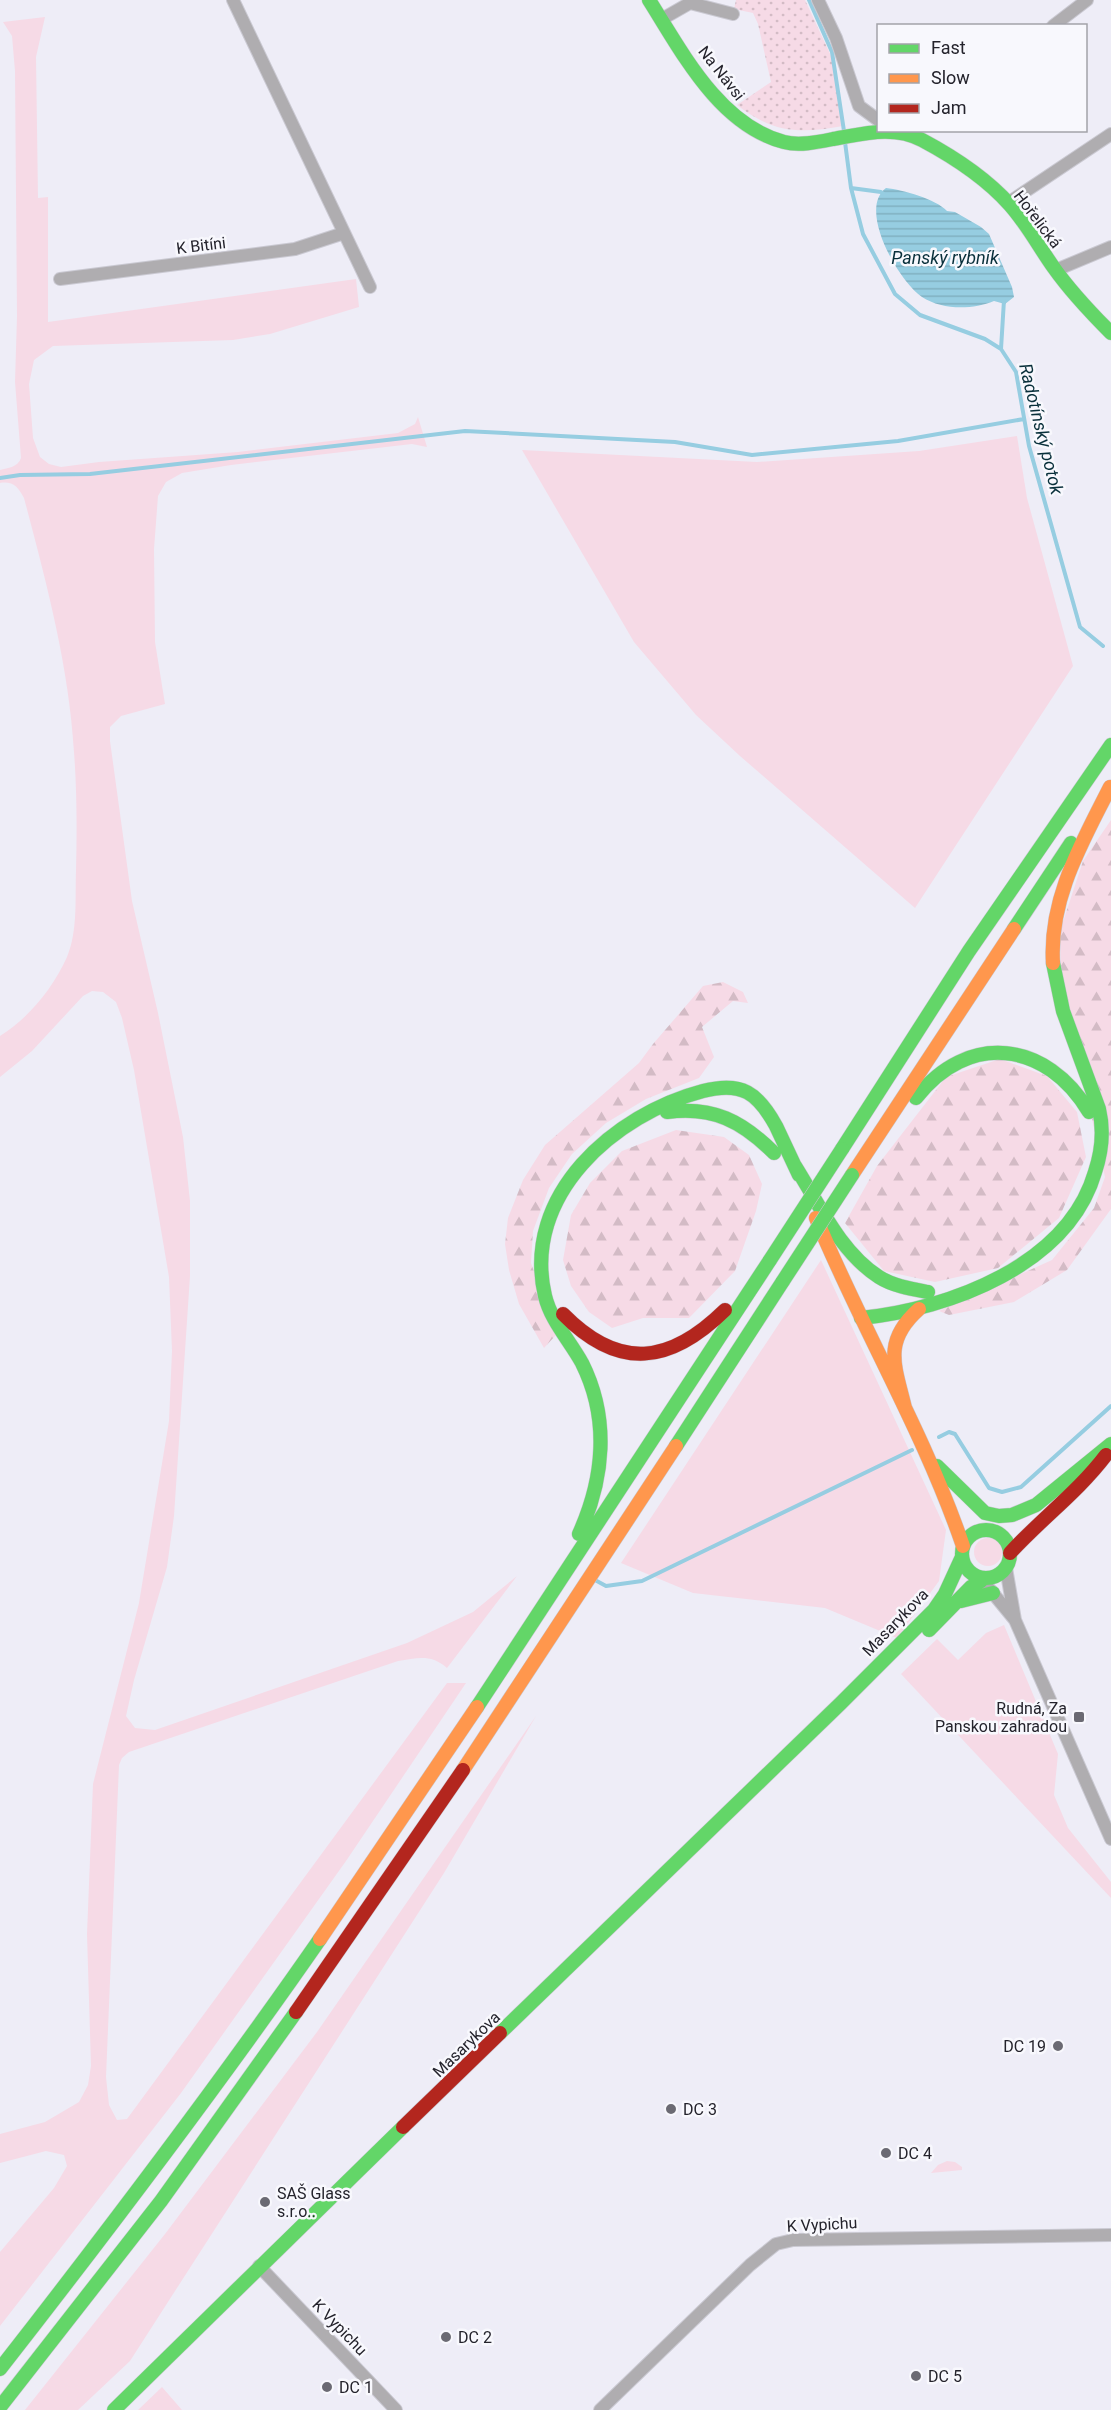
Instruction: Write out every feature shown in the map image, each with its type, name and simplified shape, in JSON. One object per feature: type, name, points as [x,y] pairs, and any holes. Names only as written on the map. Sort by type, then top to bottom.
[{"type":"main road","name":"Na Návsi","points":[[649,0],[723,104],[751,128],[785,143],[823,141],[879,132]]},
{"type":"main road","name":"Hořelická","points":[[900,132],[914,136],[962,166],[1008,203],[1081,303],[1111,333]]},
{"type":"main road","points":[[0,2369],[135,2195],[312,1951],[538,1616],[969,951],[1111,745]]},
{"type":"main road","points":[[861,1318],[894,1315],[920,1308],[982,1285],[1024,1265],[1062,1233],[1091,1189],[1103,1136],[1101,1119],[1058,998],[1053,970],[1052,944],[1055,918],[1062,892],[1111,786]]},
{"type":"main road","points":[[0,2407],[160,2200],[338,1954],[481,1744],[852,1175],[1111,786]]},
{"type":"main road","points":[[852,1175],[932,1079],[957,1062],[990,1053],[1028,1057],[1040,1061],[1061,1074],[1077,1092],[1088,1111],[1099,1157]]},
{"type":"main road","points":[[538,1616],[585,1522],[597,1484],[601,1455],[600,1426],[594,1392],[547,1301],[542,1264],[545,1230],[560,1194],[585,1160],[618,1131],[663,1105],[693,1094],[727,1087],[747,1090],[758,1096],[768,1108],[861,1318],[926,1451],[956,1523],[969,1571],[981,1579],[996,1576],[1006,1568],[1011,1552],[1033,1528],[1087,1480],[1111,1446]]},
{"type":"main road","points":[[618,1131],[666,1112],[682,1109],[702,1110],[721,1115],[740,1124],[774,1153],[796,1186],[822,1233]]},
{"type":"main road","points":[[795,1166],[840,1236],[864,1265],[881,1278],[928,1292]]},
{"type":"main road","points":[[542,1264],[557,1305],[581,1333],[611,1350],[640,1354],[662,1352],[682,1345],[705,1331],[770,1260]]},
{"type":"main road","points":[[861,1318],[884,1300],[982,1285]]},
{"type":"main road","points":[[905,1408],[894,1345],[902,1324],[920,1308]]},
{"type":"main road","points":[[926,1451],[948,1479],[985,1513],[1001,1517],[1029,1510],[1047,1498],[1078,1469],[1111,1446]]},
{"type":"main road","points":[[962,1551],[969,1536],[981,1530],[998,1532],[1038,1514],[1111,1446]]},
{"type":"main road","points":[[948,1479],[962,1505],[981,1530]]},
{"type":"main road","points":[[998,1532],[1007,1541],[1011,1552]]},
{"type":"main road","name":"Masarykova","points":[[114,2410],[934,1610],[945,1594],[962,1551]]},
{"type":"main road","name":"Masarykova","points":[[841,1703],[873,1680],[981,1579]]},
{"type":"main road","points":[[955,1604],[975,1596],[993,1593]]},
{"type":"street","points":[[233,0],[370,287]]},
{"type":"street","points":[[818,0],[836,38],[859,106],[877,119]]},
{"type":"street","points":[[1056,24],[1087,0]]},
{"type":"street","points":[[662,19],[690,3],[733,14]]},
{"type":"street","points":[[1008,203],[1111,134]]},
{"type":"street","name":"K Bitíni","points":[[60,279],[295,249],[344,233]]},
{"type":"street","points":[[1056,270],[1111,247]]},
{"type":"street","points":[[1006,1568],[1015,1620],[1111,1839]]},
{"type":"street","points":[[981,1579],[1015,1620]]},
{"type":"street","name":"K Vypichu","points":[[600,2410],[750,2265],[776,2244],[793,2240],[1111,2235]]},
{"type":"street","name":"K Vypichu","points":[[260,2266],[396,2410]]},
{"type":"green space","points":[[736,0],[805,0],[832,58],[843,126],[813,130],[787,129],[763,121],[737,105],[771,82],[758,24],[753,13],[734,9]]},
{"type":"green space","points":[[45,17],[36,57],[38,198],[48,197],[48,322],[356,279],[359,307],[270,334],[233,340],[53,346],[34,360],[29,384],[33,438],[40,457],[49,464],[61,467],[238,452],[398,433],[415,424],[418,417],[427,447],[412,444],[231,465],[182,473],[166,482],[158,496],[154,549],[155,642],[165,704],[121,716],[110,727],[110,741],[132,901],[183,1137],[190,1201],[190,1276],[174,1516],[167,1567],[134,1680],[126,1716],[135,1728],[155,1730],[407,1643],[473,1612],[517,1576],[447,1668],[430,1659],[398,1661],[129,1752],[122,1758],[119,1765],[106,2077],[109,2105],[117,2120],[127,2119],[447,1683],[466,1683],[346,1861],[181,2093],[0,2326],[0,2252],[54,2188],[67,2166],[64,2155],[46,2151],[0,2163],[0,2134],[45,2122],[79,2102],[88,2085],[91,2066],[87,1934],[93,1784],[139,1603],[169,1421],[172,1351],[169,1277],[134,1070],[116,1002],[103,992],[92,991],[83,996],[32,1051],[0,1077],[0,1036],[30,1011],[55,980],[71,947],[75,914],[77,827],[75,767],[62,656],[24,498],[15,486],[0,483],[0,470],[15,465],[21,458],[15,382],[17,316],[15,71],[12,36],[3,22]]},
{"type":"green space","points":[[1017,436],[1027,498],[1073,666],[915,908],[696,715],[634,642],[522,450],[757,462],[919,451]]},
{"type":"green space","points":[[1111,820],[1111,1209],[1067,1270],[1014,1302],[949,1315],[939,1311],[1052,1260],[1094,1208],[1105,1177],[1061,980],[1060,931],[1083,861]]},
{"type":"green space","points":[[723,982],[743,992],[748,1003],[733,1001],[702,1027],[714,1057],[699,1078],[646,1099],[606,1123],[572,1154],[549,1188],[533,1231],[531,1263],[556,1335],[544,1348],[519,1304],[509,1270],[505,1244],[508,1218],[523,1180],[545,1145],[639,1063],[703,986]]},
{"type":"green space","points":[[1000,1059],[1047,1076],[1077,1112],[1086,1157],[1059,1218],[998,1268],[935,1282],[884,1271],[845,1223],[877,1166],[946,1077]]},
{"type":"green space","points":[[676,1130],[724,1137],[749,1155],[762,1184],[756,1211],[735,1271],[689,1318],[643,1318],[612,1328],[589,1312],[571,1286],[563,1260],[571,1215],[590,1183],[622,1151]]},
{"type":"green space","points":[[821,1260],[946,1530],[939,1581],[897,1638],[825,1608],[693,1593],[621,1563]]},
{"type":"green space","points":[[988,1538],[998,1542],[1002,1552],[998,1562],[988,1566],[978,1562],[974,1552],[978,1542]]},
{"type":"green space","points":[[1004,1625],[1058,1754],[1054,1795],[1068,1828],[1111,1882],[1111,1898],[901,1674],[937,1639],[958,1660],[986,1633]]},
{"type":"green space","points":[[536,1716],[444,1873],[130,2361],[78,2410],[25,2410],[165,2234],[317,2032]]},
{"type":"green space","points":[[947,2161],[955,2162],[962,2167],[962,2170],[931,2173],[938,2165]]},
{"type":"green space","points":[[162,2387],[182,2410],[138,2410]]},
{"type":"water","name":"Panský rybník","points":[[886,188],[927,199],[981,227],[989,234],[1012,287],[1014,297],[1005,304],[994,301],[976,306],[957,307],[939,304],[922,297],[903,277],[884,245],[876,212],[878,198]]},
{"type":"waterway","name":"Radotínský potok","points":[[809,0],[832,52],[844,131]]},
{"type":"waterway","name":"Radotínský potok","points":[[845,142],[851,188],[863,234],[895,294],[920,315],[985,339],[1001,349],[1016,372],[1029,446],[1080,627],[1103,646]]},
{"type":"waterway","points":[[851,188],[881,192],[885,195]]},
{"type":"waterway","points":[[1001,349],[1004,300]]},
{"type":"waterway","points":[[0,478],[20,475],[90,474],[465,431],[675,442],[752,455],[898,441],[1024,419]]},
{"type":"waterway","points":[[939,1437],[949,1432],[955,1434],[989,1488],[1002,1492],[1021,1487],[1111,1406]]},
{"type":"waterway","points":[[595,1580],[606,1586],[642,1581],[912,1450]]},
{"type":"traffic: fast","points":[[649,0],[704,84],[740,120],[761,133],[796,144],[878,132],[900,133],[922,140],[969,169],[1010,205],[1067,285],[1111,333]]},
{"type":"traffic: fast","points":[[842,1149],[969,951],[1111,745]]},
{"type":"traffic: fast","points":[[1014,929],[1071,843]]},
{"type":"traffic: fast","points":[[861,1318],[896,1313],[931,1304],[967,1292],[1001,1276],[1033,1257],[1060,1233],[1081,1205],[1095,1172],[1101,1148],[1101,1125],[1099,1109],[1063,1011],[1053,963]]},
{"type":"traffic: fast","points":[[916,1098],[937,1076],[959,1062],[983,1054],[1006,1053],[1030,1059],[1052,1070],[1072,1088],[1089,1112]]},
{"type":"traffic: fast","points":[[579,1534],[594,1492],[600,1449],[600,1427],[591,1384],[582,1363],[552,1314],[545,1296],[541,1259],[547,1225],[561,1193],[582,1164],[608,1139],[638,1119],[670,1102],[703,1091],[728,1088],[747,1092],[762,1105],[776,1126]]},
{"type":"traffic: fast","points":[[667,1112],[699,1111],[726,1118],[750,1132],[774,1153]]},
{"type":"traffic: fast","points":[[776,1126],[799,1175]]},
{"type":"traffic: fast","points":[[770,1260],[842,1149]]},
{"type":"traffic: fast","points":[[795,1166],[831,1226],[865,1267],[890,1283],[928,1292]]},
{"type":"traffic: fast","points":[[783,1281],[852,1175]]},
{"type":"traffic: fast","points":[[477,1707],[770,1260]]},
{"type":"traffic: fast","points":[[676,1446],[783,1281]]},
{"type":"traffic: fast","points":[[937,1466],[985,1513],[999,1516],[1012,1515],[1036,1505],[1111,1444]]},
{"type":"traffic: fast","points":[[981,1530],[991,1530],[1006,1540],[1010,1554],[1009,1563],[1000,1574],[991,1578],[981,1578],[966,1568],[962,1559],[962,1549],[972,1534],[981,1530]]},
{"type":"traffic: fast","points":[[500,2033],[934,1610],[945,1594],[962,1557]]},
{"type":"traffic: fast","points":[[929,1630],[971,1587],[981,1581]]},
{"type":"traffic: fast","points":[[961,1601],[993,1593]]},
{"type":"traffic: fast","points":[[0,2369],[163,2156],[320,1939]]},
{"type":"traffic: fast","points":[[0,2407],[161,2201],[296,2012]]},
{"type":"traffic: fast","points":[[114,2410],[403,2127]]},
{"type":"traffic: slow","points":[[1053,963],[1053,939],[1062,894],[1079,850],[1110,787]]},
{"type":"traffic: slow","points":[[852,1175],[1014,929]]},
{"type":"traffic: slow","points":[[816,1218],[930,1462],[963,1546]]},
{"type":"traffic: slow","points":[[905,1408],[894,1355],[900,1332],[919,1309]]},
{"type":"traffic: slow","points":[[463,1770],[676,1446]]},
{"type":"traffic: slow","points":[[320,1939],[477,1707]]},
{"type":"traffic: jam","points":[[563,1314],[604,1345],[624,1352],[644,1354],[664,1350],[684,1341],[705,1328],[725,1310]]},
{"type":"traffic: jam","points":[[1010,1553],[1084,1481],[1106,1455]]},
{"type":"traffic: jam","points":[[296,2012],[463,1770]]},
{"type":"traffic: jam","points":[[403,2127],[500,2033]]},
{"type":"place","name":"Rudná, Za Panskou zahradou","points":[[1079,1717]]},
{"type":"place","name":"DC 19","points":[[1058,2046]]},
{"type":"place","name":"DC 3","points":[[671,2109]]},
{"type":"place","name":"DC 4","points":[[886,2153]]},
{"type":"place","name":"SAŠ Glass s.r.o..","points":[[265,2202]]},
{"type":"place","name":"DC 2","points":[[446,2337]]},
{"type":"place","name":"DC 5","points":[[916,2376]]},
{"type":"place","name":"DC 1","points":[[327,2387]]}]
